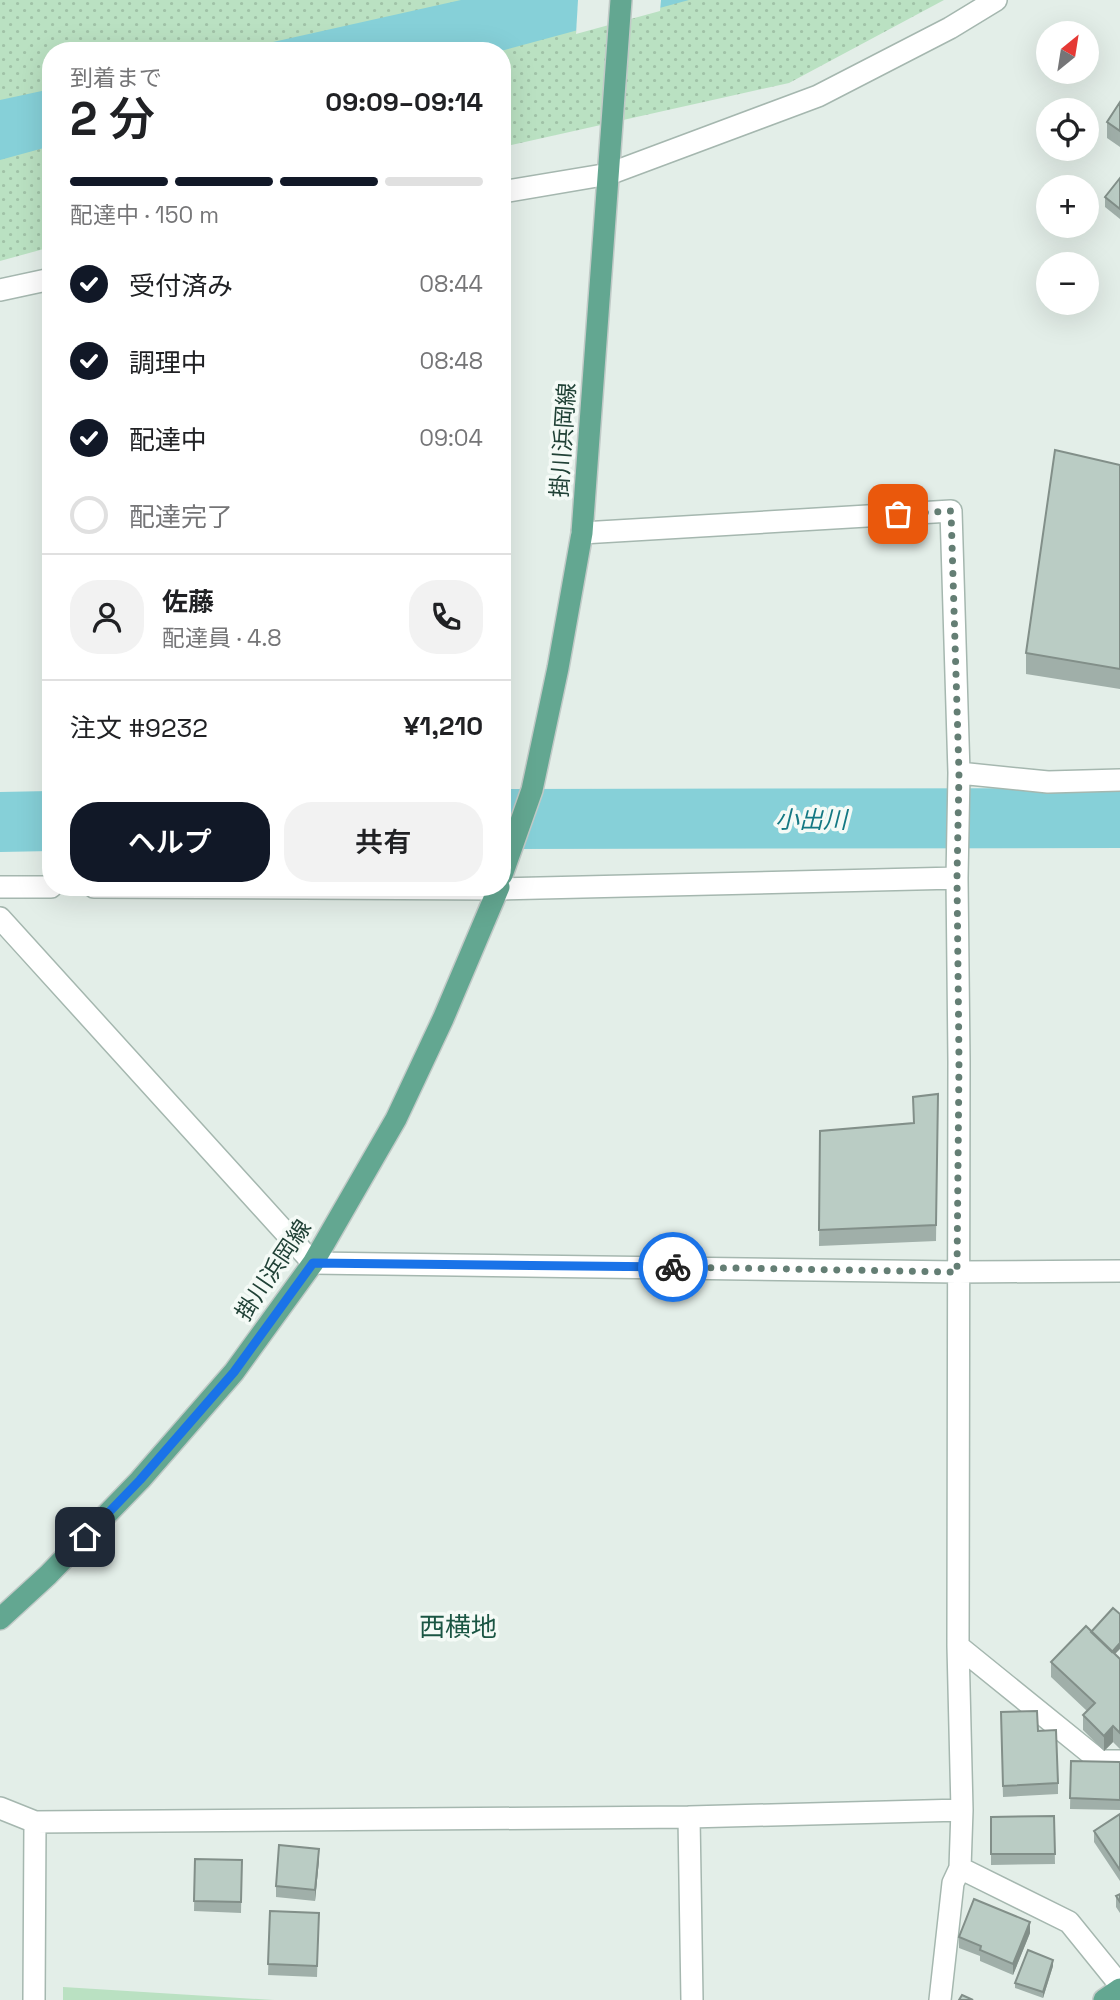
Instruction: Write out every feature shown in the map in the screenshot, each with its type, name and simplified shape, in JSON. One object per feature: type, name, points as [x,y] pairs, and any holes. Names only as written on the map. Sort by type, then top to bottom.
[{"type":"main road","name":"掛川浜岡線","points":[[511,851],[532,790],[558,668],[582,533],[621,0]]},
{"type":"main road","name":"掛川浜岡線","points":[[0,1619],[48,1575],[140,1480],[234,1372],[313,1263],[396,1119],[443,1019],[494,896]]},
{"type":"main road","points":[[1104,2000],[1120,1987]]},
{"type":"street","points":[[511,190],[609,174],[818,96],[950,29],[996,0]]},
{"type":"street","points":[[0,290],[42,281]]},
{"type":"street","points":[[582,533],[951,511],[959,773],[958,1646],[962,1810],[960,1868],[953,1883],[940,2000]]},
{"type":"street","points":[[959,773],[1048,782],[1120,780]]},
{"type":"street","points":[[511,880],[957,878]]},
{"type":"street","points":[[0,887],[42,887]]},
{"type":"street","points":[[0,918],[313,1263],[957,1272],[1120,1271]]},
{"type":"street","points":[[958,1646],[1100,1761],[1120,1761]]},
{"type":"street","points":[[0,1808],[35,1822],[689,1817],[962,1810]]},
{"type":"street","points":[[689,1817],[692,2000]]},
{"type":"street","points":[[34,2000],[35,1822]]},
{"type":"street","points":[[960,1868],[1069,1923],[1120,1987]]},
{"type":"green space","points":[[0,0],[944,0],[789,83],[511,145],[511,42],[42,42],[42,249],[0,261]]},
{"type":"green space","points":[[63,1987],[274,2000],[63,2000]]},
{"type":"water","points":[[461,0],[689,0],[511,48],[511,42],[273,42]]},
{"type":"water","points":[[42,91],[42,148],[0,160],[0,100]]},
{"type":"pier","points":[[578,0],[661,0],[660,11],[576,34]]},
{"type":"building","points":[[1120,102],[1120,131],[1107,122]]},
{"type":"building","points":[[1120,178],[1120,209],[1105,197]]},
{"type":"building","points":[[1055,450],[1120,465],[1120,669],[1026,653]]},
{"type":"building","points":[[938,1094],[936,1225],[819,1230],[820,1131],[914,1123],[913,1097]]},
{"type":"building","points":[[1113,1608],[1120,1614],[1120,1643],[1112,1652],[1091,1632]]},
{"type":"building","points":[[1086,1626],[1120,1659],[1120,1733],[1113,1726],[1104,1736],[1083,1715],[1095,1703],[1051,1662]]},
{"type":"building","points":[[1037,1711],[1038,1731],[1056,1730],[1058,1783],[1003,1786],[1001,1712]]},
{"type":"building","points":[[1071,1761],[1120,1762],[1120,1800],[1070,1798]]},
{"type":"building","points":[[1120,1814],[1120,1870],[1094,1831]]},
{"type":"building","points":[[1054,1816],[1055,1854],[991,1854],[991,1817]]},
{"type":"building","points":[[279,1845],[319,1849],[315,1890],[276,1886]]},
{"type":"building","points":[[195,1859],[242,1860],[241,1902],[194,1901]]},
{"type":"building","points":[[974,1899],[1030,1922],[1013,1964],[980,1950],[981,1946],[959,1937]]},
{"type":"building","points":[[270,1911],[319,1913],[317,1966],[268,1964]]},
{"type":"building","points":[[1028,1950],[1053,1960],[1043,1992],[1015,1983]]},
{"type":"building","points":[[962,1995],[973,2000],[959,2000]]},
{"type":"waterway","name":"小出川","points":[[511,819],[1120,818]]},
{"type":"waterway","name":"小出川","points":[[0,822],[42,821]]},
{"type":"way so far","points":[[673,1267],[957,1272],[959,773],[951,511],[898,514]]},
{"type":"district","name":"西横地","points":[[458,1627]]},
{"type":"route","points":[[85,1537],[140,1480],[234,1372],[313,1263],[673,1267]]}]
